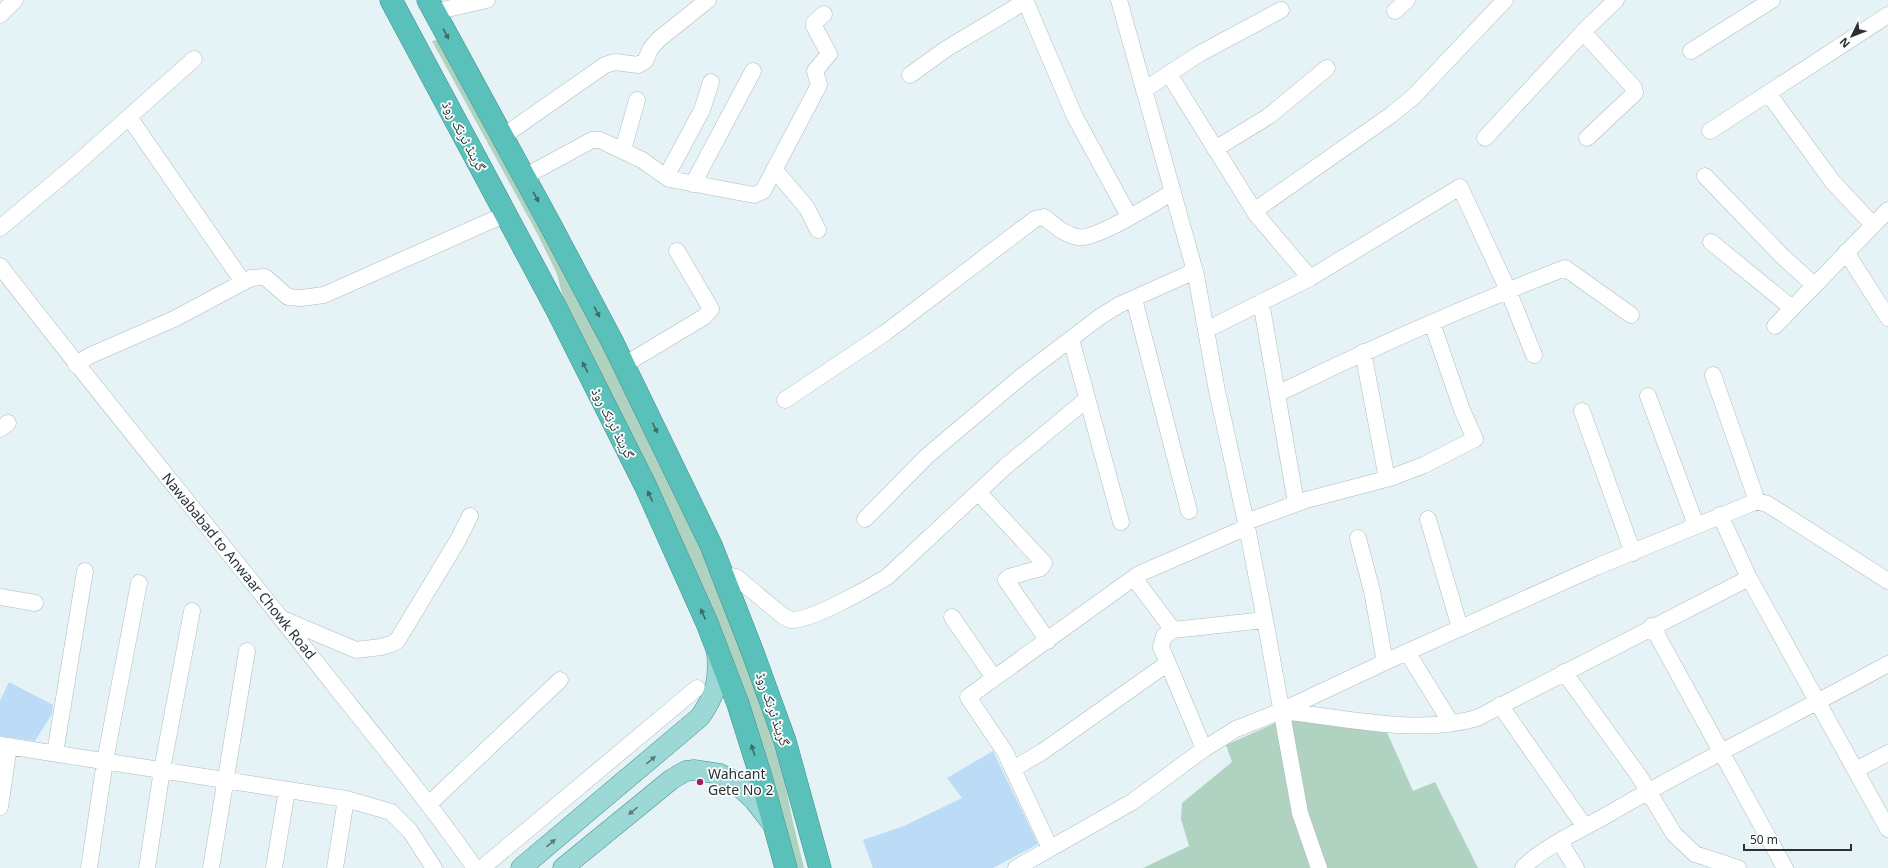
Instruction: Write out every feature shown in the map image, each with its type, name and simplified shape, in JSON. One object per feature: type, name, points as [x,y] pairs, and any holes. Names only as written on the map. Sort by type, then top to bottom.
[{"type":"highway","name":"گرینڈ ٹرنک روڈ","points":[[391,0],[557,310],[646,487],[716,646],[738,704],[776,827],[786,868]]},
{"type":"highway","name":"گرینڈ ٹرنک روڈ","points":[[431,6],[624,365],[675,469],[722,574],[785,741],[820,868]]},
{"type":"highway","points":[[406,28],[431,6]]},
{"type":"main road","points":[[521,868],[700,717],[710,703],[718,681],[716,646]]},
{"type":"main road","points":[[563,868],[672,779],[686,771],[704,771],[731,779],[754,800],[776,827]]},
{"type":"street","points":[[0,15],[15,0]]},
{"type":"street","points":[[431,6],[487,0]]},
{"type":"street","points":[[502,137],[605,65],[615,62],[638,65],[644,61],[651,48],[659,39],[708,0]]},
{"type":"street","points":[[1119,0],[1195,271],[1217,391],[1265,620],[1300,813],[1319,868]]},
{"type":"street","points":[[1395,11],[1407,0]]},
{"type":"street","points":[[1254,211],[1391,115],[1413,97],[1504,0]]},
{"type":"street","points":[[1485,138],[1583,32],[1616,0]]},
{"type":"street","points":[[1692,51],[1772,0]]},
{"type":"street","points":[[910,75],[946,48],[1026,1],[1075,117],[1129,216]]},
{"type":"street","points":[[1144,90],[1199,54],[1281,10]]},
{"type":"street","points":[[524,177],[592,140],[600,140],[642,160],[666,177],[693,184],[754,195],[763,191],[819,85],[815,71],[829,54],[814,26],[814,23],[824,14]]},
{"type":"street","points":[[1710,131],[1888,15]]},
{"type":"street","points":[[1583,32],[1634,88],[1635,93],[1587,138]]},
{"type":"street","points":[[0,228],[74,166],[194,58]]},
{"type":"street","points":[[1215,149],[1269,116],[1327,68]]},
{"type":"street","points":[[693,184],[753,71]]},
{"type":"street","points":[[1169,74],[1254,211],[1310,278]]},
{"type":"street","points":[[666,177],[702,110],[710,82]]},
{"type":"street","points":[[1768,93],[1832,181],[1873,225]]},
{"type":"street","points":[[623,150],[638,100]]},
{"type":"street","points":[[129,117],[243,282]]},
{"type":"street","points":[[774,169],[807,208],[818,230]]},
{"type":"street","points":[[1705,176],[1783,257],[1814,285]]},
{"type":"street","points":[[1206,330],[1310,278],[1460,187],[1508,290],[1534,355]]},
{"type":"street","points":[[785,400],[885,333],[1035,219],[1044,217],[1065,234],[1080,238],[1096,234],[1173,192]]},
{"type":"street","points":[[1775,326],[1888,210]]},
{"type":"street","points":[[76,365],[89,356],[174,319],[251,278],[265,277],[288,297],[301,298],[324,295],[506,214]]},
{"type":"street","points":[[1711,242],[1792,308]]},
{"type":"street","points":[[624,365],[704,317],[711,309],[677,251]]},
{"type":"street","points":[[1846,252],[1888,317]]},
{"type":"street","name":"Nawababad to Anwaar Chowk Road","points":[[0,266],[76,365],[282,618],[429,804],[475,868]]},
{"type":"street","points":[[1277,394],[1363,352],[1508,290],[1565,268],[1631,315]]},
{"type":"street","points":[[865,519],[927,456],[1022,376],[1101,316],[1195,271]]},
{"type":"street","points":[[1134,299],[1190,511]]},
{"type":"street","points":[[1261,302],[1296,503]]},
{"type":"street","points":[[1050,848],[1005,752],[968,697],[1134,578],[1246,524],[1296,503],[1387,479],[1424,465],[1475,439],[1462,410],[1432,323]]},
{"type":"street","points":[[1071,339],[1120,522]]},
{"type":"street","points":[[1363,352],[1387,479]]},
{"type":"street","points":[[1713,375],[1757,501]]},
{"type":"street","points":[[1648,396],[1696,525]]},
{"type":"street","points":[[722,574],[736,577],[783,616],[791,620],[811,616],[865,591],[887,577],[1004,467],[1087,399]]},
{"type":"street","points":[[1582,411],[1633,553]]},
{"type":"street","points":[[978,492],[1044,563],[1041,568],[1009,576],[1006,580],[1048,641]]},
{"type":"street","points":[[1016,868],[1132,802],[1204,748],[1236,729],[1281,711],[1385,662],[1596,567],[1757,501],[1767,504],[1888,581]]},
{"type":"street","points":[[1720,515],[1749,578],[1888,827]]},
{"type":"street","points":[[282,618],[356,650],[391,644],[397,640],[458,540],[470,516]]},
{"type":"street","points":[[1428,519],[1460,628]]},
{"type":"street","points":[[1358,538],[1372,591],[1385,662]]},
{"type":"street","points":[[55,754],[85,571]]},
{"type":"street","points":[[1134,578],[1173,630]]},
{"type":"street","points":[[1281,711],[1335,718],[1412,725],[1459,723],[1477,718],[1652,626],[1749,578]]},
{"type":"street","points":[[89,868],[105,761],[139,583]]},
{"type":"street","points":[[0,597],[35,602]]},
{"type":"street","points":[[147,868],[162,770],[192,611]]},
{"type":"street","points":[[952,616],[994,678]]},
{"type":"street","points":[[1204,748],[1161,647],[1164,636],[1173,630],[1265,620]]},
{"type":"street","points":[[1652,626],[1785,868]]},
{"type":"street","points":[[211,868],[247,651]]},
{"type":"street","points":[[1407,652],[1451,723]]},
{"type":"street","points":[[1013,769],[1042,752],[1168,663]]},
{"type":"street","points":[[1523,868],[1529,862],[1560,842],[1648,791],[1888,664]]},
{"type":"street","points":[[1564,672],[1648,791],[1674,834],[1695,854],[1738,868]]},
{"type":"street","points":[[429,804],[560,680]]},
{"type":"street","points":[[482,868],[697,688]]},
{"type":"street","points":[[1500,705],[1585,827]]},
{"type":"street","points":[[0,807],[5,745],[346,799],[391,812],[410,831],[434,868]]},
{"type":"street","points":[[1856,770],[1888,753]]},
{"type":"street","points":[[274,868],[288,790]]},
{"type":"street","points":[[336,868],[346,799]]},
{"type":"street","points":[[1560,842],[1576,868]]},
{"type":"green space","points":[[442,39],[571,277],[708,555],[779,752],[804,868],[793,868],[758,744],[563,298],[557,274],[538,235],[432,41]]},
{"type":"green space","points":[[1315,719],[1386,730],[1413,791],[1435,782],[1478,868],[1143,868],[1189,846],[1181,819],[1182,803],[1232,762],[1226,745],[1282,720]]},
{"type":"building","points":[[9,682],[53,705],[52,714],[35,741],[0,736],[0,701]]},
{"type":"building","points":[[993,751],[1038,844],[993,868],[873,868],[863,840],[904,826],[962,798],[947,778]]},
{"type":"place","name":"Wahcant Gete No 2","points":[[700,782]]}]
